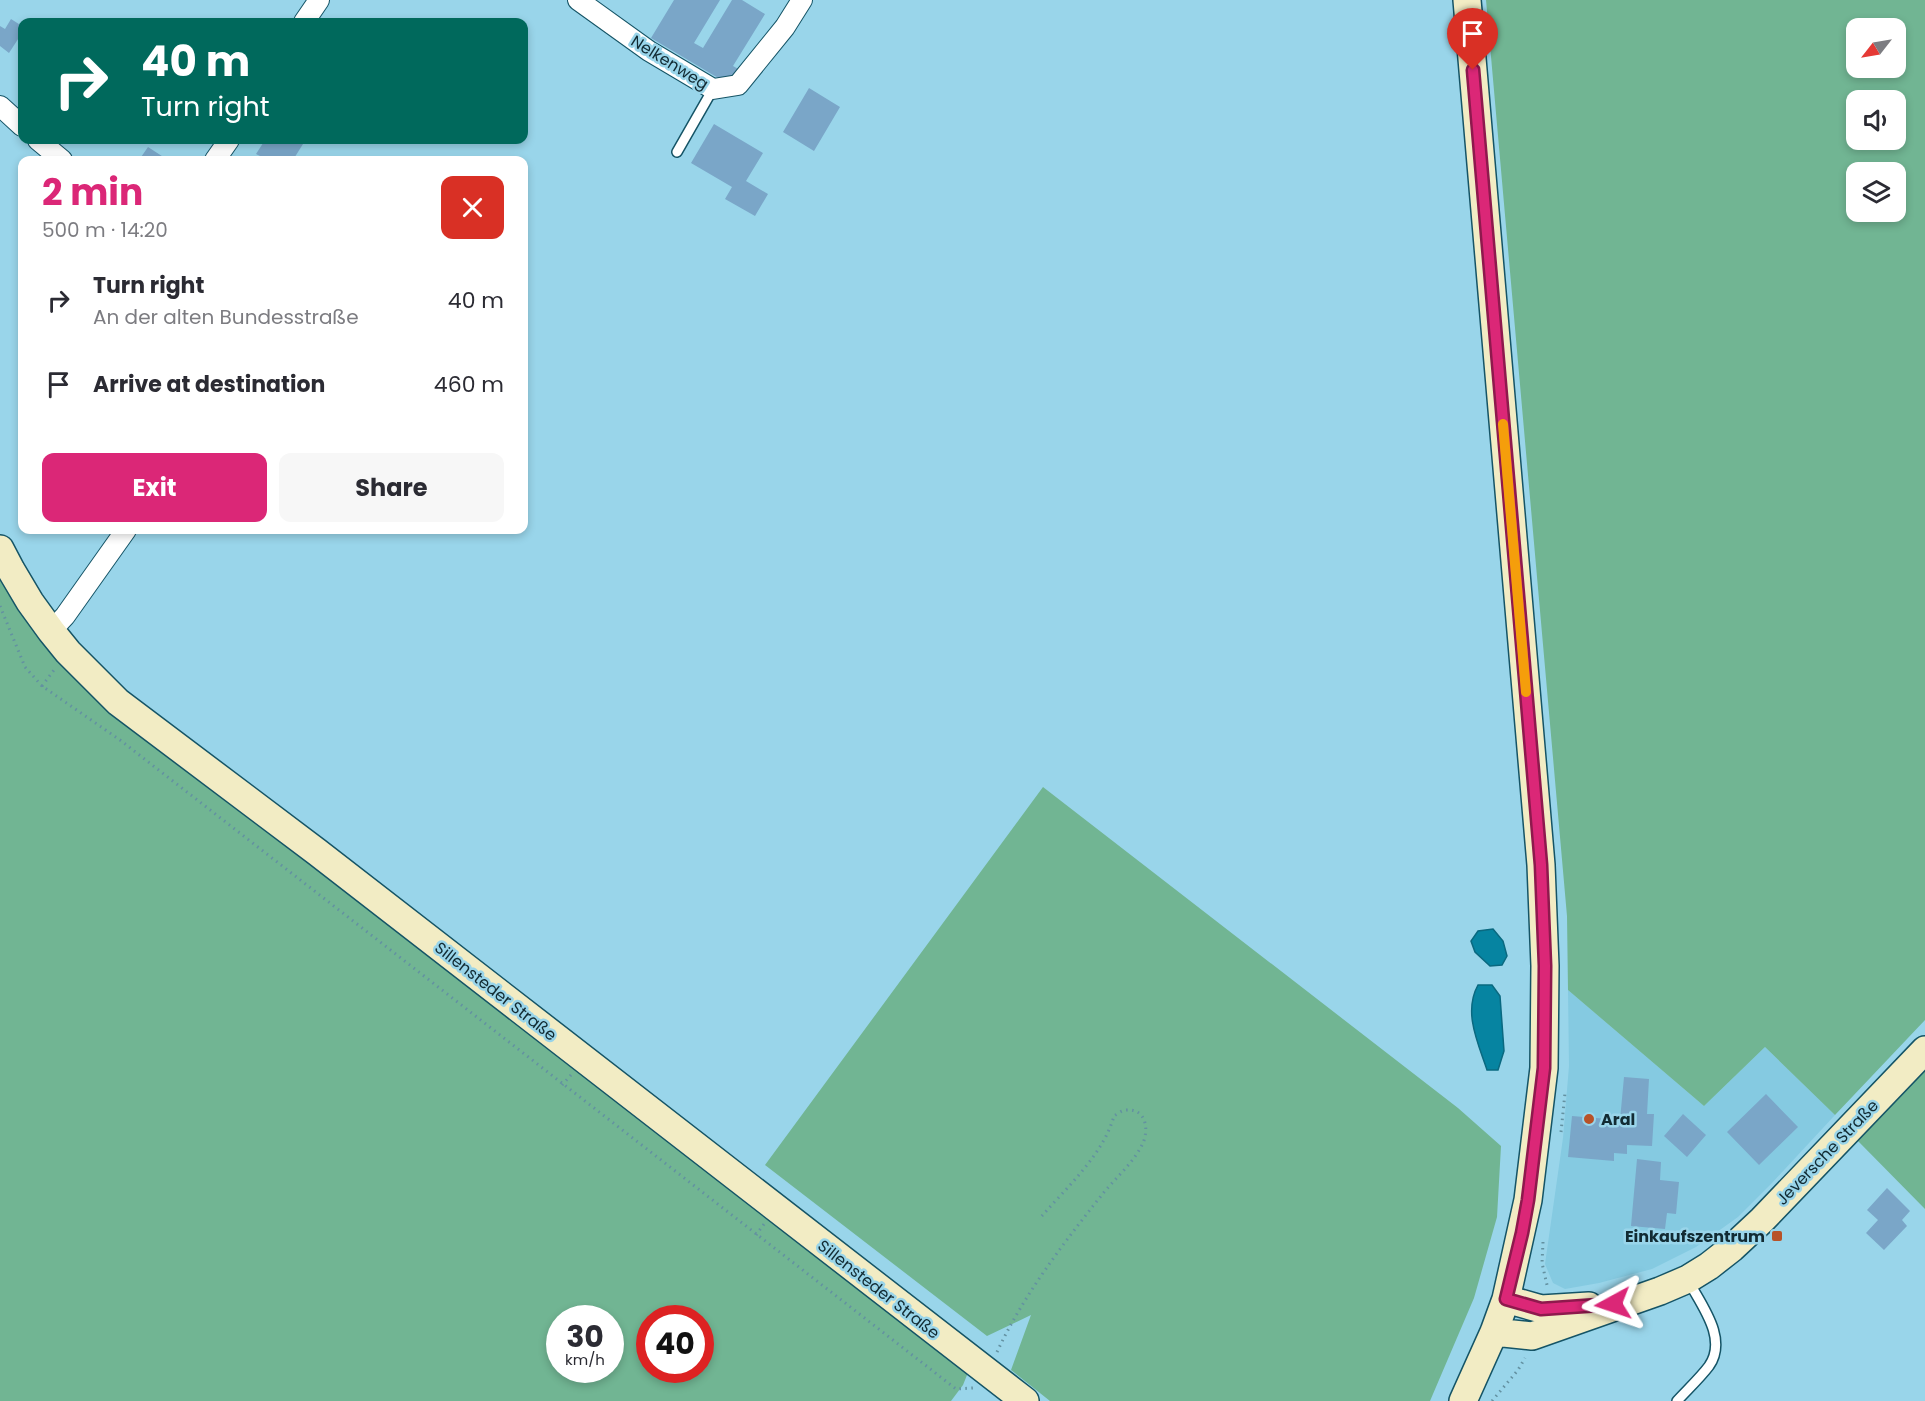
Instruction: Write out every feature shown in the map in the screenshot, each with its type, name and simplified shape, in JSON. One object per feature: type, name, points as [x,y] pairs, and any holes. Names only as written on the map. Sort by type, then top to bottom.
[{"type":"street","points":[[307,18],[319,0]]},
{"type":"street","name":"Nelkenweg","points":[[578,0],[649,51],[713,89],[738,85],[785,27],[802,0]]},
{"type":"street","points":[[1463,1401],[1506,1299],[1522,1233],[1539,1123],[1544,1068],[1541,865],[1467,0]]},
{"type":"street","points":[[0,106],[18,122]]},
{"type":"street","points":[[43,144],[57,156]]},
{"type":"street","points":[[51,631],[65,616],[123,534]]},
{"type":"street","name":"Sillensteder Straße","points":[[0,549],[25,594],[51,631],[68,652],[118,702],[326,858],[983,1380],[1025,1401]]},
{"type":"street","name":"Jeversche Straße","points":[[1494,1332],[1532,1336],[1632,1302],[1688,1279],[1732,1248],[1762,1220],[1925,1050]]},
{"type":"street","name":"Jeversche Straße","points":[[1506,1299],[1541,1309],[1632,1302]]},
{"type":"lane","points":[[677,152],[713,89]]},
{"type":"lane","points":[[1677,1401],[1710,1365],[1715,1350],[1715,1333],[1688,1279]]},
{"type":"path","points":[[0,606],[25,667],[42,686],[120,740],[956,1389],[983,1380],[1009,1325],[1059,1251],[1102,1194],[1134,1158],[1147,1127],[1143,1117],[1126,1110],[1114,1116],[1109,1131],[1090,1161],[1041,1217]]},
{"type":"shaded area","points":[[1493,929],[1503,941],[1507,956],[1502,965],[1490,966],[1475,952],[1471,941],[1478,931]]},
{"type":"shaded area","points":[[1478,985],[1492,985],[1500,996],[1504,1051],[1498,1070],[1487,1070],[1476,1038],[1472,1006]]},
{"type":"shaded area","points":[[1568,990],[1704,1106],[1765,1047],[1835,1115],[1738,1217],[1696,1247],[1652,1269],[1565,1289],[1553,1283],[1545,1264],[1563,1138],[1569,1066]]},
{"type":"green space","points":[[1486,0],[1925,0],[1925,1020],[1835,1115],[1765,1047],[1704,1106],[1568,990],[1567,916]]},
{"type":"green space","points":[[0,571],[61,654],[969,1370],[963,1385],[951,1401],[0,1401]]},
{"type":"green space","points":[[1043,787],[1458,1108],[1501,1146],[1497,1217],[1474,1298],[1430,1401],[1050,1401],[1011,1370],[1031,1315],[987,1336],[765,1165]]},
{"type":"green space","points":[[1925,1071],[1925,1209],[1857,1140]]},
{"type":"building","points":[[674,0],[720,0],[694,43],[703,48],[732,0],[742,0],[765,14],[733,66],[740,70],[730,85],[651,38]]},
{"type":"building","points":[[11,19],[18,23],[18,39],[9,53],[0,46],[0,26],[5,29]]},
{"type":"building","points":[[809,88],[840,107],[814,151],[783,132]]},
{"type":"building","points":[[714,124],[763,153],[746,181],[768,194],[755,216],[725,199],[732,187],[691,163]]},
{"type":"building","points":[[262,144],[303,144],[296,156],[256,154]]},
{"type":"building","points":[[148,147],[162,156],[142,156]]},
{"type":"building","name":"Aral","points":[[1624,1077],[1649,1079],[1647,1114],[1654,1114],[1652,1146],[1627,1145],[1627,1154],[1614,1153],[1614,1161],[1568,1157],[1572,1116],[1620,1120]]},
{"type":"building","points":[[1766,1094],[1798,1127],[1759,1165],[1727,1132]]},
{"type":"building","points":[[1683,1114],[1706,1135],[1687,1157],[1664,1136]]},
{"type":"building","points":[[1637,1159],[1661,1162],[1660,1180],[1679,1182],[1676,1214],[1667,1213],[1665,1229],[1631,1226]]},
{"type":"building","points":[[1887,1188],[1910,1211],[1902,1220],[1907,1226],[1884,1250],[1866,1233],[1878,1220],[1867,1210]]},
{"type":"slow traffic","points":[[1503,424],[1526,692]]},
{"type":"place","name":"Aral","points":[[1589,1119]]},
{"type":"place","name":"Einkaufszentrum","points":[[1777,1236]]},
{"type":"route","points":[[1473,70],[1541,865],[1545,966],[1544,1068],[1539,1123],[1522,1233],[1506,1299],[1541,1309],[1613,1304]]}]
